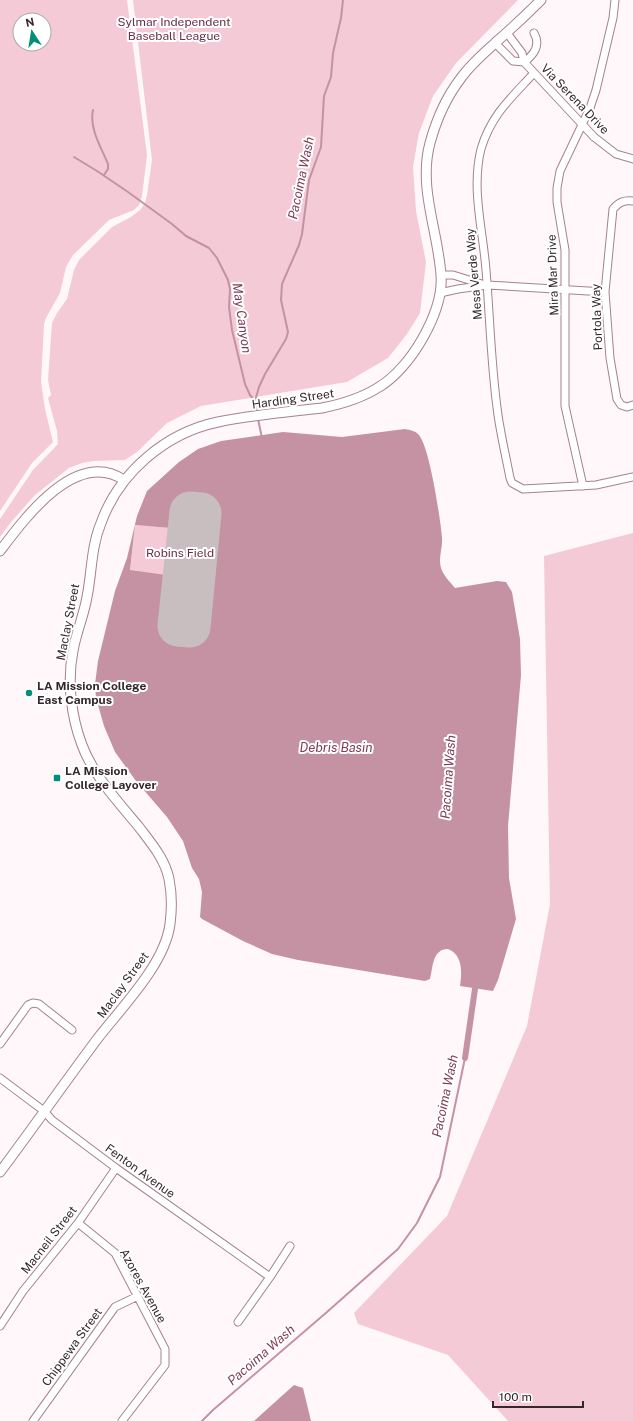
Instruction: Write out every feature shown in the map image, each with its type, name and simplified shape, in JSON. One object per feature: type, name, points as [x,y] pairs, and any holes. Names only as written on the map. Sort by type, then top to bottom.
[{"type":"street","name":"Harding Street","points":[[124,480],[151,454],[180,435],[197,428],[217,422],[338,405],[360,397],[380,387],[398,373],[418,346],[429,324],[440,293],[441,275],[437,243],[429,205],[427,182],[427,158],[430,143],[437,123],[461,77],[541,0]]},
{"type":"street","name":"Mira Mar Drive","points":[[583,486],[566,406],[565,250],[557,202],[557,188],[560,171],[590,108],[596,90],[613,18],[615,0]]},
{"type":"street","name":"Via Serena Drive","points":[[507,33],[522,53],[524,62],[594,138],[616,154],[633,159]]},
{"type":"street","points":[[524,62],[532,56],[535,50],[537,44],[534,33]]},
{"type":"street","name":"Via Serena Drive","points":[[495,43],[513,61],[524,62]]},
{"type":"street","name":"Mesa Verde Way","points":[[534,73],[512,95],[490,125],[481,150],[478,164],[477,196],[488,285],[498,415],[512,482],[523,489],[583,486]]},
{"type":"street","name":"Portola Way","points":[[633,201],[623,201],[617,204],[613,209],[605,292],[610,358],[617,399],[621,405],[627,407],[633,405]]},
{"type":"street","points":[[441,275],[453,275],[488,285]]},
{"type":"street","points":[[440,293],[488,285],[605,292]]},
{"type":"street","points":[[0,551],[37,506],[73,478],[91,472],[102,472],[113,474],[124,480]]},
{"type":"street","points":[[583,486],[633,477]]},
{"type":"street","name":"Maclay Street","points":[[0,1172],[44,1111],[154,966],[165,942],[169,928],[171,899],[169,877],[157,850],[91,764],[82,746],[74,718],[70,685],[72,652],[87,598],[93,549],[100,524],[110,501],[124,480]]},
{"type":"street","points":[[0,1044],[28,1005],[33,1003],[39,1004],[72,1030]]},
{"type":"street","name":"Fenton Avenue","points":[[0,1078],[44,1111],[52,1120],[116,1168],[270,1277]]},
{"type":"street","name":"Macneil Street","points":[[0,1326],[23,1291],[78,1223],[116,1168]]},
{"type":"street","name":"Azores Avenue","points":[[78,1223],[115,1253],[165,1349],[165,1365],[122,1421]]},
{"type":"street","points":[[238,1322],[290,1246]]},
{"type":"street","name":"Chippewa Street","points":[[33,1421],[115,1307],[138,1296]]},
{"type":"green space","points":[[0,0],[127,0],[147,155],[142,196],[139,205],[134,210],[109,220],[73,255],[66,267],[60,293],[44,324],[41,382],[45,409],[53,442],[32,463],[0,511]]},
{"type":"green space","name":"Sylmar Independent Baseball League","points":[[133,0],[518,0],[456,63],[433,96],[419,133],[413,167],[416,211],[426,262],[420,313],[407,334],[388,358],[347,382],[201,406],[167,423],[137,452],[125,460],[94,461],[82,463],[69,468],[35,495],[0,537],[0,519],[33,470],[58,444],[57,431],[48,398],[51,395],[48,380],[52,323],[67,299],[74,270],[79,260],[112,227],[131,217],[140,210],[145,203],[147,195],[152,160]]},
{"type":"green space","name":"Robins Field","points":[[184,507],[209,509],[196,632],[167,628],[130,571],[135,525],[182,529]]},
{"type":"green space","points":[[633,533],[633,1421],[508,1421],[448,1355],[358,1324],[354,1313],[447,1216],[527,1026],[550,904],[544,556]]},
{"type":"water","name":"Debris Basin","points":[[405,429],[418,434],[427,454],[434,484],[442,537],[440,560],[443,573],[455,588],[497,581],[506,582],[512,592],[520,639],[521,675],[508,826],[509,878],[516,919],[498,980],[493,991],[460,986],[461,970],[459,960],[453,952],[448,949],[439,952],[436,956],[430,979],[425,981],[298,960],[272,954],[243,941],[202,919],[200,917],[202,892],[199,879],[192,868],[183,841],[167,817],[136,781],[115,752],[104,726],[96,698],[95,684],[98,661],[115,591],[127,558],[137,516],[147,491],[179,462],[198,449],[221,441],[283,432],[342,437]],"holes":[[[184,507],[209,509],[196,632],[167,628],[173,576],[130,570],[135,525],[182,529]]]},
{"type":"water","points":[[294,1385],[303,1388],[311,1421],[254,1421]]},
{"type":"waterway","name":"Pacoima Wash","points":[[257,413],[255,401],[259,387],[286,339],[288,332],[281,300],[282,284],[299,245],[302,234],[309,180],[321,147],[324,96],[331,77],[333,53],[341,18],[343,0]]},
{"type":"waterway","points":[[93,110],[92,117],[94,131],[108,164],[108,169],[104,175]]},
{"type":"waterway","name":"May Canyon","points":[[74,157],[128,192],[186,236],[209,248],[217,258],[228,280],[230,289],[229,307],[232,330],[245,384],[250,395],[255,401]]},
{"type":"waterway","name":"Pacoima Wash","points":[[258,419],[262,438]]},
{"type":"waterway","name":"Pacoima Wash","points":[[465,1058],[476,982]]},
{"type":"waterway","name":"Pacoima Wash","points":[[202,1421],[398,1249],[417,1223],[440,1177],[465,1058]]},
{"type":"runway","points":[[190,512],[201,513],[190,627],[178,626],[190,512]]},
{"type":"place","name":"LA Mission College East Campus","points":[[29,693]]},
{"type":"place","name":"LA Mission College Layover","points":[[57,778]]}]
